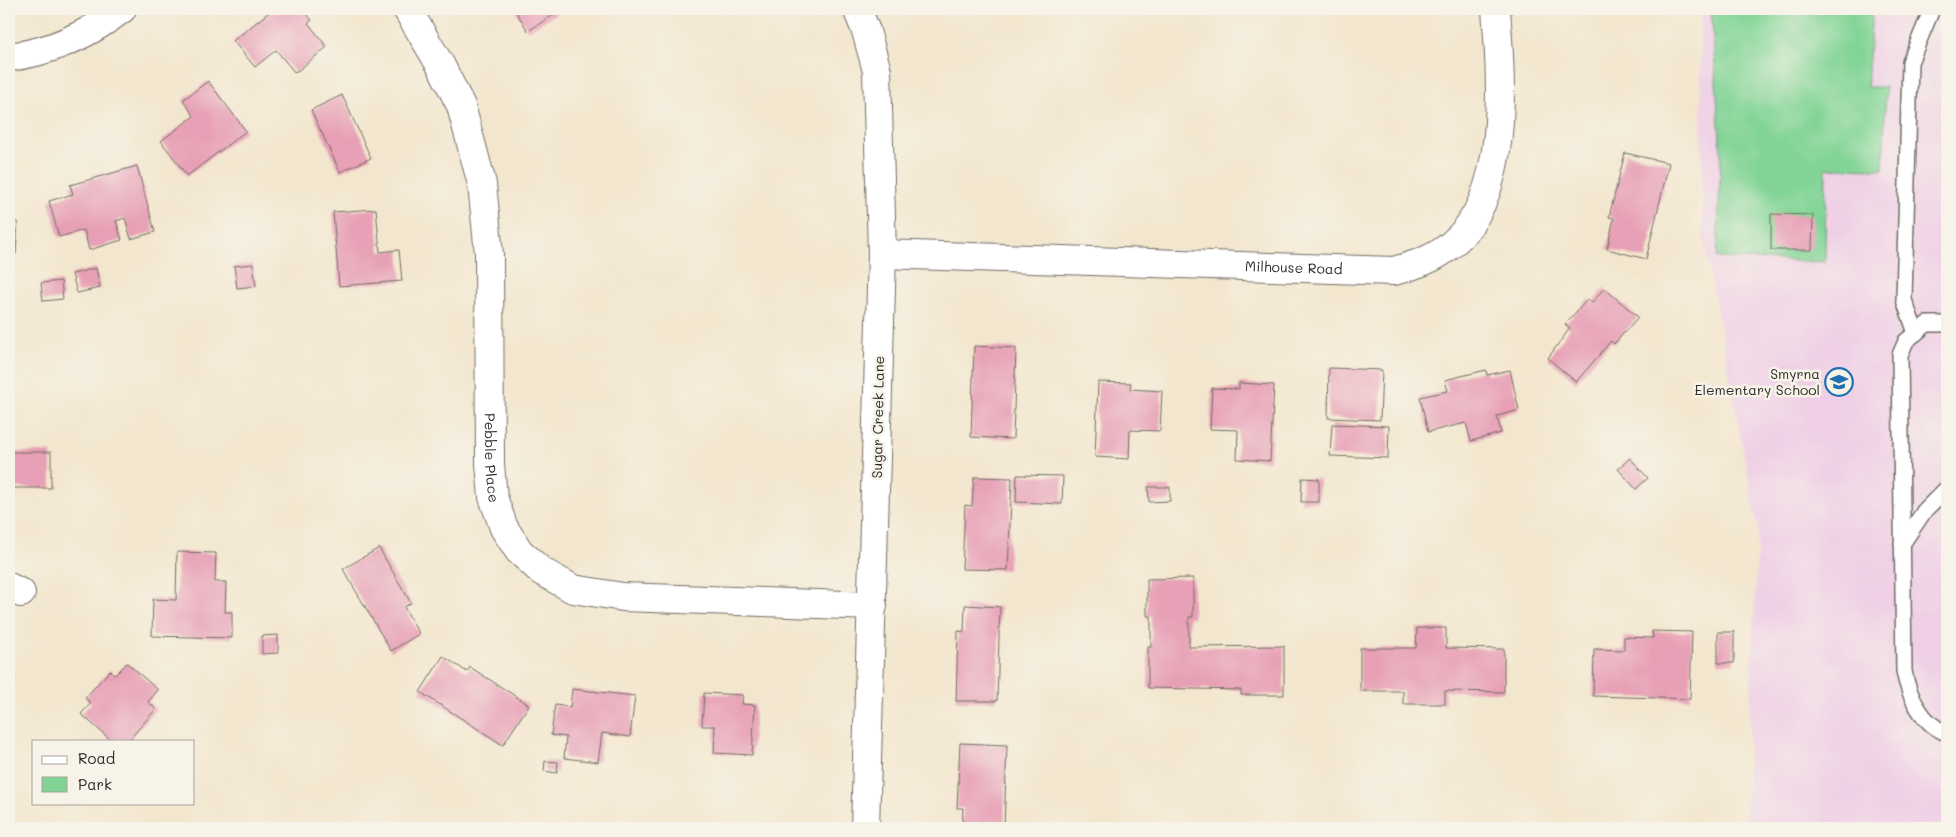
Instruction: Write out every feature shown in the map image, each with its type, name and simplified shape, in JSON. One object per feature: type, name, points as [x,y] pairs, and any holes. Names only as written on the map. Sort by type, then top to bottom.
[{"type":"street","points":[[9,57],[32,54],[63,44],[122,9]]},
{"type":"street","name":"Pebble Place","points":[[407,9],[436,57],[461,106],[482,184],[489,254],[490,464],[493,497],[504,528],[519,551],[541,571],[573,589],[615,596],[874,606]]},
{"type":"street","name":"Sugar Creek Lane","points":[[857,9],[866,30],[877,71],[882,254],[874,606],[865,828]]},
{"type":"street","name":"Milhouse Road","points":[[882,254],[1394,271],[1424,262],[1453,244],[1472,219],[1489,188],[1496,151],[1499,103],[1496,9]]},
{"type":"lane","points":[[1916,333],[1904,300],[1910,62],[1932,9]]},
{"type":"lane","points":[[1947,324],[1927,324],[1906,341],[1900,356],[1904,671],[1908,690],[1920,710],[1939,730],[1947,733]]},
{"type":"lane","points":[[1902,544],[1925,510],[1947,488]]},
{"type":"shaded area","name":"Smyrna Elementary School","points":[[1700,9],[1947,9],[1947,828],[1745,828],[1758,529],[1703,235]]},
{"type":"green space","points":[[1711,9],[1872,9],[1867,87],[1886,87],[1883,169],[1826,168],[1825,262],[1717,258],[1721,154]]},
{"type":"building","points":[[273,9],[302,9],[312,20],[308,23],[327,47],[295,73],[276,50],[255,67],[233,41]]},
{"type":"building","points":[[514,9],[563,9],[528,31]]},
{"type":"building","points":[[208,81],[246,131],[187,176],[161,141],[194,116],[183,100]]},
{"type":"building","points":[[342,95],[371,158],[340,172],[311,110]]},
{"type":"building","points":[[1625,153],[1669,163],[1646,259],[1607,249],[1614,218],[1609,217]]},
{"type":"building","points":[[137,166],[155,232],[131,239],[125,218],[116,221],[122,240],[89,250],[84,230],[59,237],[49,201],[73,194],[70,185]]},
{"type":"building","points":[[376,209],[380,252],[399,250],[402,281],[339,286],[333,212]]},
{"type":"building","points":[[1771,214],[1813,215],[1812,250],[1771,250]]},
{"type":"building","points":[[9,221],[18,222],[16,254],[9,253]]},
{"type":"building","points":[[253,264],[256,286],[237,288],[234,266]]},
{"type":"building","points":[[96,268],[100,288],[77,293],[72,274]]},
{"type":"building","points":[[9,281],[11,281],[12,297],[9,297]]},
{"type":"building","points":[[61,281],[63,299],[43,301],[41,283]]},
{"type":"building","points":[[1604,288],[1638,317],[1614,344],[1611,341],[1576,382],[1548,358],[1570,328],[1565,324],[1588,299],[1592,303]]},
{"type":"building","points":[[974,346],[1016,348],[1013,439],[971,437]]},
{"type":"building","points":[[1329,368],[1382,370],[1380,420],[1328,418]]},
{"type":"building","points":[[1486,370],[1487,375],[1510,370],[1519,410],[1497,416],[1501,433],[1471,441],[1466,423],[1428,432],[1420,397],[1448,391],[1445,380]]},
{"type":"building","points":[[1098,382],[1131,383],[1130,389],[1162,391],[1160,431],[1130,430],[1129,459],[1095,457]]},
{"type":"building","points":[[1239,383],[1274,385],[1270,461],[1237,459],[1238,430],[1210,429],[1212,388],[1239,389]]},
{"type":"building","points":[[1332,424],[1389,426],[1388,458],[1330,456]]},
{"type":"building","points":[[9,452],[51,452],[51,488],[9,488]]},
{"type":"building","points":[[1630,458],[1648,478],[1636,489],[1618,469]]},
{"type":"building","points":[[1017,475],[1063,476],[1062,504],[1016,502]]},
{"type":"building","points":[[974,477],[1012,478],[1008,570],[962,569],[965,505],[972,506]]},
{"type":"building","points":[[1302,478],[1319,479],[1319,502],[1301,502]]},
{"type":"building","points":[[1148,487],[1170,487],[1170,501],[1149,502]]},
{"type":"building","points":[[379,548],[411,603],[404,607],[419,634],[391,651],[343,569]]},
{"type":"building","points":[[177,552],[216,553],[215,582],[226,582],[225,612],[232,612],[232,638],[152,636],[153,599],[176,600]]},
{"type":"building","points":[[1193,578],[1193,617],[1189,617],[1189,647],[1284,646],[1284,695],[1241,695],[1241,690],[1148,688],[1148,647],[1151,647],[1151,616],[1147,616],[1147,579]]},
{"type":"building","points":[[965,605],[1000,607],[997,701],[956,701],[958,631],[964,632]]},
{"type":"building","points":[[1417,628],[1446,628],[1446,648],[1504,649],[1504,692],[1445,691],[1445,704],[1403,704],[1403,691],[1360,691],[1360,648],[1416,648]]},
{"type":"building","points":[[1652,631],[1692,632],[1690,699],[1593,696],[1594,649],[1624,650],[1624,637],[1653,638]]},
{"type":"building","points":[[1718,632],[1734,632],[1734,663],[1718,663]]},
{"type":"building","points":[[278,635],[278,653],[262,654],[262,636]]},
{"type":"building","points":[[443,656],[467,672],[470,667],[529,705],[503,745],[420,692]]},
{"type":"building","points":[[127,663],[158,690],[148,702],[156,709],[129,740],[111,740],[81,714],[91,703],[85,698],[110,670],[115,675]]},
{"type":"building","points":[[572,689],[635,696],[630,737],[602,733],[598,762],[564,758],[566,737],[551,735],[555,705],[570,707]]},
{"type":"building","points":[[704,693],[743,695],[742,704],[755,705],[752,755],[714,753],[715,726],[702,726]]},
{"type":"building","points":[[960,743],[1007,745],[1004,828],[962,828],[963,808],[957,808]]},
{"type":"building","points":[[545,761],[558,762],[557,773],[544,771]]},
{"type":"place","name":"Smyrna Elementary School","points":[[1839,382]]}]
